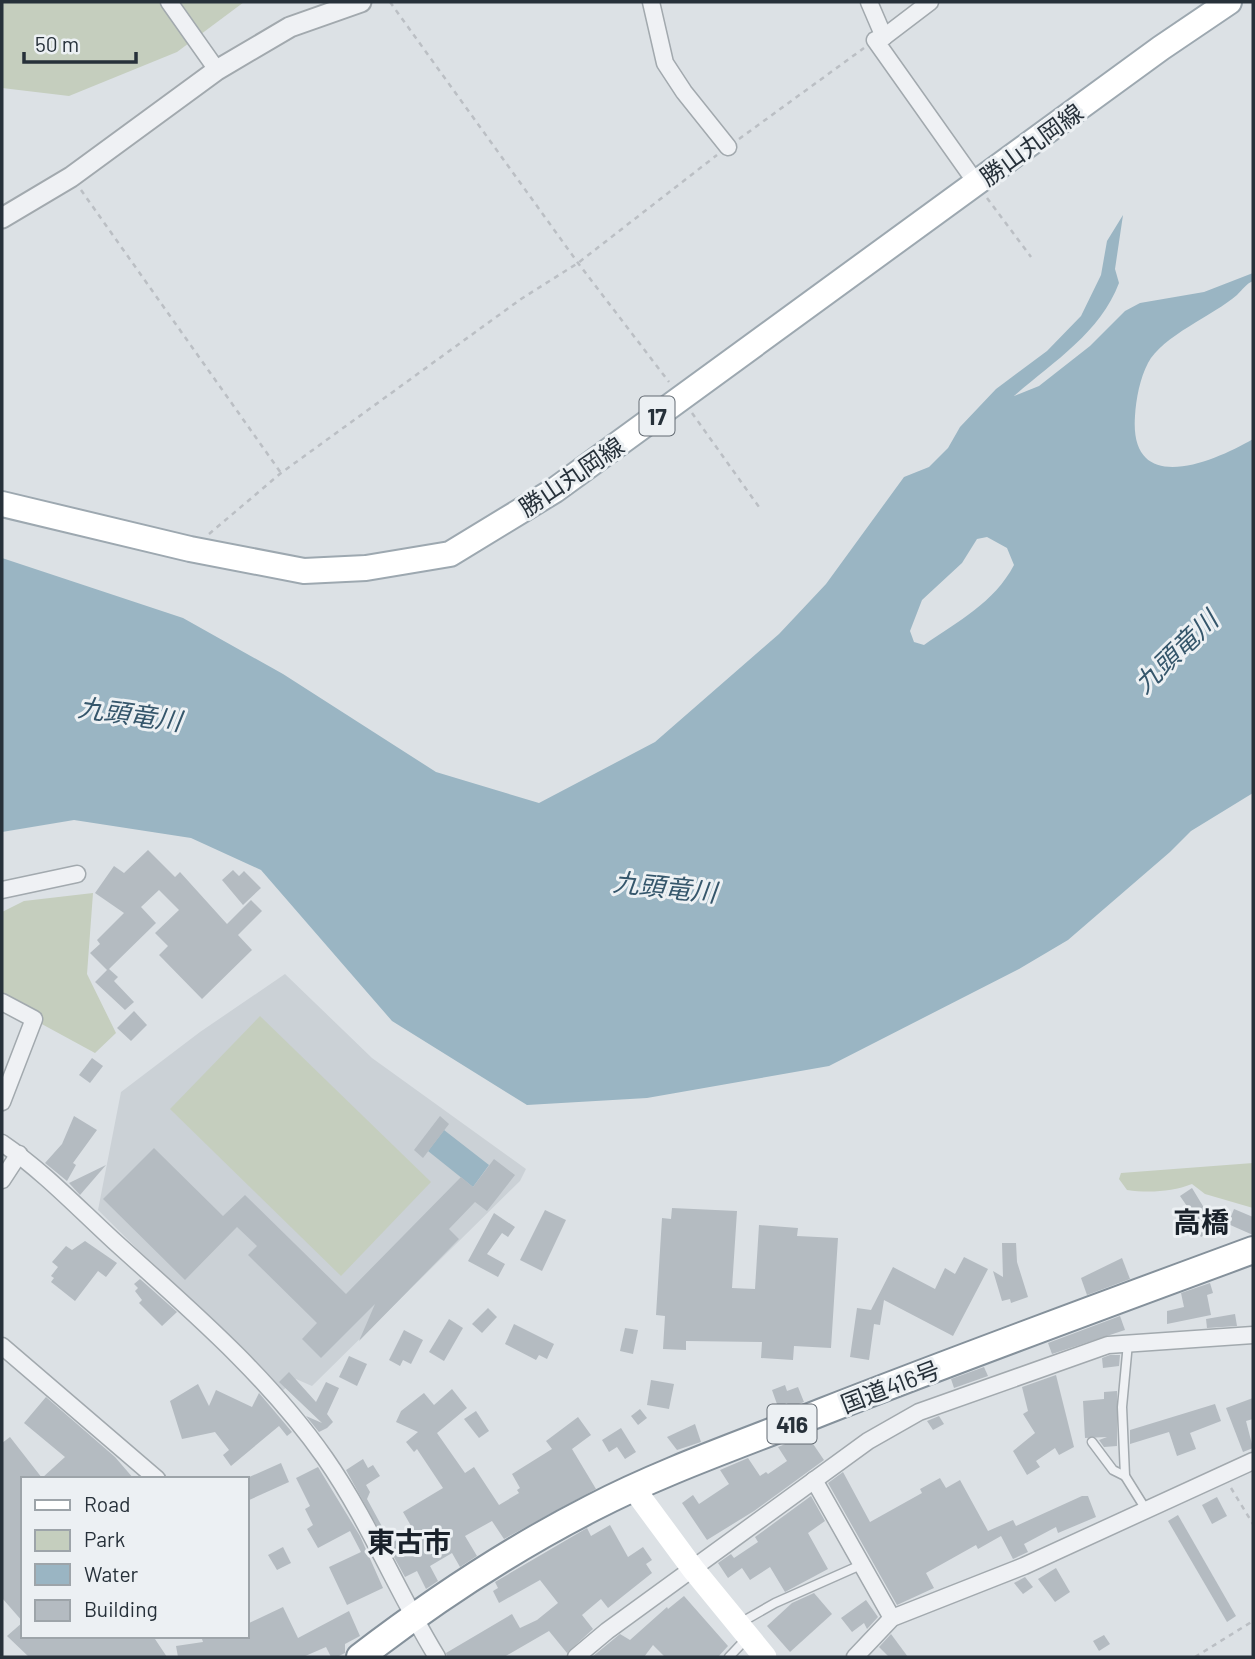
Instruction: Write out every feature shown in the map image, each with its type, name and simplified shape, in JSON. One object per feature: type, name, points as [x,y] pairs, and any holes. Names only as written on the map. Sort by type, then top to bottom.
[{"type":"highway","name":"国道416号","points":[[360,1657],[412,1617],[534,1541],[634,1489],[884,1388],[1253,1250]]},
{"type":"main road","name":"勝山丸岡線","points":[[2,504],[190,549],[304,571],[366,568],[450,554],[555,490],[1161,48],[1229,2]]},
{"type":"main road","points":[[634,1489],[692,1569],[765,1657]]},
{"type":"street","points":[[169,2],[217,70]]},
{"type":"street","points":[[2,218],[71,177],[217,70],[290,27],[361,2]]},
{"type":"street","points":[[651,2],[665,63],[729,146]]},
{"type":"street","points":[[869,2],[880,38],[977,184]]},
{"type":"street","points":[[880,38],[930,2]]},
{"type":"street","points":[[2,890],[78,874]]},
{"type":"street","points":[[2,1002],[34,1019],[2,1102]]},
{"type":"street","points":[[2,1143],[39,1170],[225,1344],[302,1427],[362,1518],[412,1617],[438,1657]]},
{"type":"street","points":[[2,1180],[19,1154]]},
{"type":"street","points":[[576,1657],[868,1441],[919,1412],[1037,1373],[1099,1349],[1128,1343],[1253,1335]]},
{"type":"street","points":[[2,1346],[155,1477]]},
{"type":"street","points":[[855,1657],[892,1618],[1024,1566],[1145,1508],[1253,1461]]},
{"type":"street","points":[[814,1480],[892,1618]]},
{"type":"lane","points":[[1128,1343],[1122,1408],[1125,1476],[1145,1508]]},
{"type":"lane","points":[[1092,1442],[1113,1470],[1125,1476]]},
{"type":"lane","points":[[729,1657],[743,1630],[775,1603],[863,1564]]},
{"type":"path","points":[[390,2],[578,263],[682,398],[759,507]]},
{"type":"path","points":[[190,549],[281,473],[521,299],[578,263],[729,146],[880,38]]},
{"type":"path","points":[[71,177],[281,473]]},
{"type":"path","points":[[977,184],[1031,257]]},
{"type":"path","points":[[1222,1474],[1253,1524]]},
{"type":"path","points":[[1195,1657],[1253,1622]]},
{"type":"shaded area","points":[[285,974],[372,1058],[526,1169],[520,1181],[312,1386],[296,1379],[281,1392],[98,1210],[121,1092],[200,1032]]},
{"type":"green space","points":[[2,2],[244,2],[177,52],[69,96],[2,88]]},
{"type":"green space","points":[[93,893],[87,974],[116,1033],[95,1053],[38,1022],[2,998],[2,912],[24,901]]},
{"type":"green space","points":[[260,1016],[431,1182],[341,1276],[170,1109]]},
{"type":"green space","points":[[1253,1163],[1253,1208],[1205,1194],[1192,1184],[1152,1192],[1135,1191],[1127,1190],[1119,1179],[1121,1173]]},
{"type":"water","name":"九頭竜川","points":[[1123,215],[1115,269],[1119,283],[1111,301],[1074,346],[1014,396],[1039,386],[1090,346],[1125,311],[1140,303],[1204,292],[1253,273],[1253,281],[1237,295],[1176,335],[1155,353],[1143,375],[1135,416],[1137,441],[1145,457],[1159,465],[1176,467],[1196,464],[1253,439],[1253,793],[1191,831],[1068,940],[1019,969],[829,1066],[647,1098],[527,1105],[392,1021],[261,870],[191,838],[74,820],[2,832],[2,558],[183,618],[283,674],[436,772],[539,803],[655,742],[779,634],[826,584],[904,477],[929,467],[948,448],[960,427],[996,389],[1047,351],[1081,316],[1101,275],[1107,241]],"holes":[[[987,537],[1007,548],[1014,565],[986,601],[924,645],[914,642],[910,631],[922,600],[962,563],[977,539]]]},
{"type":"water","points":[[444,1130],[489,1165],[473,1187],[428,1151]]},
{"type":"building","points":[[148,850],[175,877],[180,872],[227,924],[251,900],[262,911],[238,935],[252,950],[202,999],[159,955],[168,946],[155,933],[179,910],[159,890],[141,907],[156,923],[109,969],[118,977],[114,981],[134,1002],[125,1010],[95,982],[107,970],[90,953],[100,944],[97,940],[124,913],[95,893],[114,866],[124,873]]},
{"type":"building","points":[[233,870],[239,876],[244,871],[261,888],[243,905],[222,880]]},
{"type":"building","points":[[134,1011],[147,1025],[131,1041],[117,1028]]},
{"type":"building","points":[[92,1058],[103,1066],[90,1083],[79,1075]]},
{"type":"building","points":[[74,1116],[97,1130],[73,1163],[76,1165],[67,1181],[45,1163],[62,1144]]},
{"type":"building","points":[[440,1116],[449,1124],[423,1158],[414,1150]]},
{"type":"building","points":[[154,1148],[223,1216],[245,1195],[346,1294],[461,1177],[473,1187],[494,1159],[515,1175],[487,1211],[475,1202],[449,1229],[459,1239],[359,1341],[375,1304],[321,1358],[302,1339],[317,1323],[248,1255],[257,1246],[237,1227],[185,1280],[103,1199]]},
{"type":"building","points":[[106,1165],[80,1195],[69,1183]]},
{"type":"building","points":[[1192,1188],[1209,1216],[1220,1208],[1228,1220],[1201,1237],[1189,1218],[1193,1215],[1180,1196]]},
{"type":"building","points":[[672,1208],[737,1211],[732,1288],[755,1289],[759,1225],[798,1228],[797,1236],[838,1238],[831,1348],[794,1346],[793,1360],[761,1358],[762,1342],[686,1341],[686,1350],[663,1349],[665,1316],[656,1315],[662,1218],[671,1219]]},
{"type":"building","points":[[1234,1209],[1253,1217],[1253,1235],[1228,1224]]},
{"type":"building","points":[[545,1210],[566,1220],[542,1271],[520,1260]]},
{"type":"building","points":[[494,1213],[515,1227],[508,1237],[502,1233],[487,1254],[505,1264],[498,1277],[468,1261]]},
{"type":"building","points":[[85,1241],[117,1263],[106,1277],[98,1271],[75,1301],[51,1282],[54,1278],[51,1276],[58,1267],[52,1262],[66,1246],[72,1250]]},
{"type":"building","points":[[1002,1243],[1016,1243],[1017,1262],[1028,1297],[1011,1303],[1010,1299],[1002,1301],[993,1271],[1003,1277]]},
{"type":"building","points":[[964,1257],[988,1269],[953,1336],[884,1300],[880,1325],[874,1324],[869,1360],[850,1357],[857,1308],[871,1310],[893,1267],[935,1289],[945,1268],[955,1274]]},
{"type":"building","points":[[1122,1258],[1130,1279],[1087,1295],[1081,1278]]},
{"type":"building","points":[[140,1279],[177,1312],[162,1326],[139,1303],[142,1300],[135,1291],[138,1288],[134,1284]]},
{"type":"building","points":[[1210,1283],[1213,1293],[1207,1295],[1211,1315],[1167,1324],[1167,1311],[1184,1307],[1181,1293]]},
{"type":"building","points":[[488,1308],[497,1317],[482,1333],[472,1324]]},
{"type":"building","points":[[1235,1314],[1237,1326],[1207,1328],[1206,1319]]},
{"type":"building","points":[[1120,1316],[1125,1330],[1052,1354],[1048,1343]]},
{"type":"building","points":[[449,1319],[463,1328],[444,1361],[429,1352]]},
{"type":"building","points":[[514,1324],[554,1344],[547,1359],[539,1355],[536,1360],[505,1344]]},
{"type":"building","points":[[625,1328],[638,1330],[633,1354],[620,1351]]},
{"type":"building","points":[[404,1330],[423,1340],[411,1364],[403,1360],[400,1366],[389,1360]]},
{"type":"building","points":[[1120,1355],[1119,1366],[1103,1368],[1102,1358]]},
{"type":"building","points":[[349,1356],[367,1364],[357,1386],[339,1377]]},
{"type":"building","points":[[984,1367],[988,1376],[954,1388],[951,1379]]},
{"type":"building","points":[[289,1372],[316,1402],[326,1382],[339,1388],[327,1414],[333,1422],[327,1428],[319,1432],[306,1416],[322,1423],[279,1382]]},
{"type":"building","points":[[1056,1375],[1074,1447],[1059,1455],[1055,1448],[1036,1461],[1040,1467],[1027,1475],[1013,1451],[1035,1433],[1023,1414],[1028,1411],[1022,1387]]},
{"type":"building","points":[[651,1380],[674,1384],[669,1409],[647,1405]]},
{"type":"building","points":[[198,1384],[209,1406],[216,1390],[252,1407],[259,1393],[292,1432],[287,1436],[279,1426],[231,1466],[223,1455],[229,1450],[215,1432],[182,1439],[170,1401]]},
{"type":"building","points":[[785,1385],[787,1391],[798,1387],[804,1402],[789,1408],[787,1403],[778,1407],[772,1390]]},
{"type":"building","points":[[452,1389],[467,1408],[437,1433],[465,1473],[474,1467],[499,1505],[519,1493],[517,1490],[520,1488],[512,1474],[552,1449],[546,1441],[578,1417],[591,1435],[572,1449],[596,1489],[504,1539],[492,1521],[465,1536],[477,1556],[460,1567],[452,1553],[430,1566],[438,1581],[426,1589],[417,1571],[405,1577],[346,1470],[363,1459],[368,1468],[373,1465],[380,1476],[366,1485],[370,1492],[367,1499],[391,1543],[414,1531],[403,1512],[443,1488],[417,1449],[414,1452],[406,1442],[418,1432],[396,1422],[401,1411],[424,1393],[434,1405]]},
{"type":"building","points":[[1117,1391],[1117,1446],[1104,1447],[1099,1440],[1107,1437],[1085,1438],[1083,1401],[1104,1399],[1104,1392]]},
{"type":"building","points":[[46,1397],[115,1457],[132,1477],[43,1477],[65,1457],[24,1423]]},
{"type":"building","points":[[1253,1398],[1253,1419],[1246,1421],[1253,1448],[1243,1452],[1226,1408]]},
{"type":"building","points":[[1215,1404],[1221,1421],[1190,1433],[1196,1449],[1177,1456],[1169,1432],[1130,1444],[1130,1430]]},
{"type":"building","points":[[640,1409],[647,1418],[638,1425],[631,1416]]},
{"type":"building","points":[[476,1411],[489,1431],[479,1438],[464,1419]]},
{"type":"building","points":[[939,1416],[944,1424],[933,1430],[927,1421]]},
{"type":"building","points":[[695,1424],[701,1442],[677,1450],[667,1437]]},
{"type":"building","points":[[621,1428],[636,1452],[625,1459],[617,1447],[609,1452],[602,1440]]},
{"type":"building","points":[[807,1435],[824,1460],[754,1511],[707,1540],[682,1503],[693,1495],[699,1504],[729,1484],[720,1470],[748,1458],[760,1476],[766,1472],[768,1474],[787,1461],[778,1447]]},
{"type":"building","points":[[10,1437],[41,1477],[21,1477],[21,1620],[2,1598],[2,1443]]},
{"type":"building","points":[[281,1463],[289,1482],[248,1501],[248,1478]]},
{"type":"building","points":[[318,1467],[360,1536],[383,1588],[347,1605],[329,1567],[361,1552],[350,1531],[318,1548],[307,1529],[313,1525],[305,1509],[310,1506],[296,1478]]},
{"type":"building","points":[[843,1472],[870,1522],[922,1493],[920,1489],[940,1478],[946,1488],[960,1480],[988,1531],[1013,1520],[1016,1526],[1082,1496],[1088,1496],[1096,1517],[1058,1533],[1056,1527],[1024,1544],[1028,1552],[1013,1559],[1001,1536],[978,1549],[976,1545],[926,1573],[934,1588],[897,1605],[828,1483]]},
{"type":"building","points":[[811,1496],[825,1521],[808,1533],[828,1569],[785,1592],[770,1567],[750,1580],[742,1568],[728,1578],[718,1563],[731,1554],[734,1558],[758,1542],[755,1537]]},
{"type":"building","points":[[1217,1497],[1227,1516],[1212,1524],[1202,1505]]},
{"type":"building","points":[[1178,1515],[1236,1616],[1227,1622],[1168,1521]]},
{"type":"building","points":[[610,1525],[628,1557],[643,1547],[652,1560],[646,1564],[652,1573],[608,1608],[601,1599],[582,1615],[593,1629],[567,1653],[549,1631],[504,1657],[447,1657],[446,1653],[512,1614],[520,1628],[537,1620],[558,1603],[540,1580],[499,1603],[493,1591],[498,1588],[495,1582],[587,1528],[591,1536]]},
{"type":"building","points":[[283,1547],[291,1563],[277,1570],[268,1555]]},
{"type":"building","points":[[1056,1568],[1070,1592],[1055,1602],[1038,1579]]},
{"type":"building","points":[[1025,1577],[1033,1587],[1023,1594],[1014,1583]]},
{"type":"building","points":[[814,1593],[832,1614],[790,1652],[767,1626],[792,1603]]},
{"type":"building","points":[[684,1596],[728,1646],[718,1657],[665,1657],[653,1645],[644,1657],[592,1657],[620,1634],[630,1640],[667,1607],[668,1609]]},
{"type":"building","points":[[866,1600],[878,1617],[867,1629],[864,1623],[852,1632],[841,1618]]},
{"type":"building","points":[[283,1607],[298,1638],[349,1611],[360,1636],[345,1644],[345,1653],[337,1657],[331,1657],[326,1647],[303,1657],[178,1657],[176,1646],[203,1642],[202,1638],[248,1638],[248,1624]]},
{"type":"building","points":[[21,1624],[21,1638],[154,1638],[167,1657],[29,1657],[7,1636]]},
{"type":"building","points":[[891,1634],[908,1657],[889,1657],[879,1647]]},
{"type":"building","points":[[1104,1635],[1110,1644],[1099,1651],[1093,1641]]},
{"type":"district","name":"高橋","points":[[1201,1221]]},
{"type":"district","name":"東古市","points":[[409,1541]]}]
